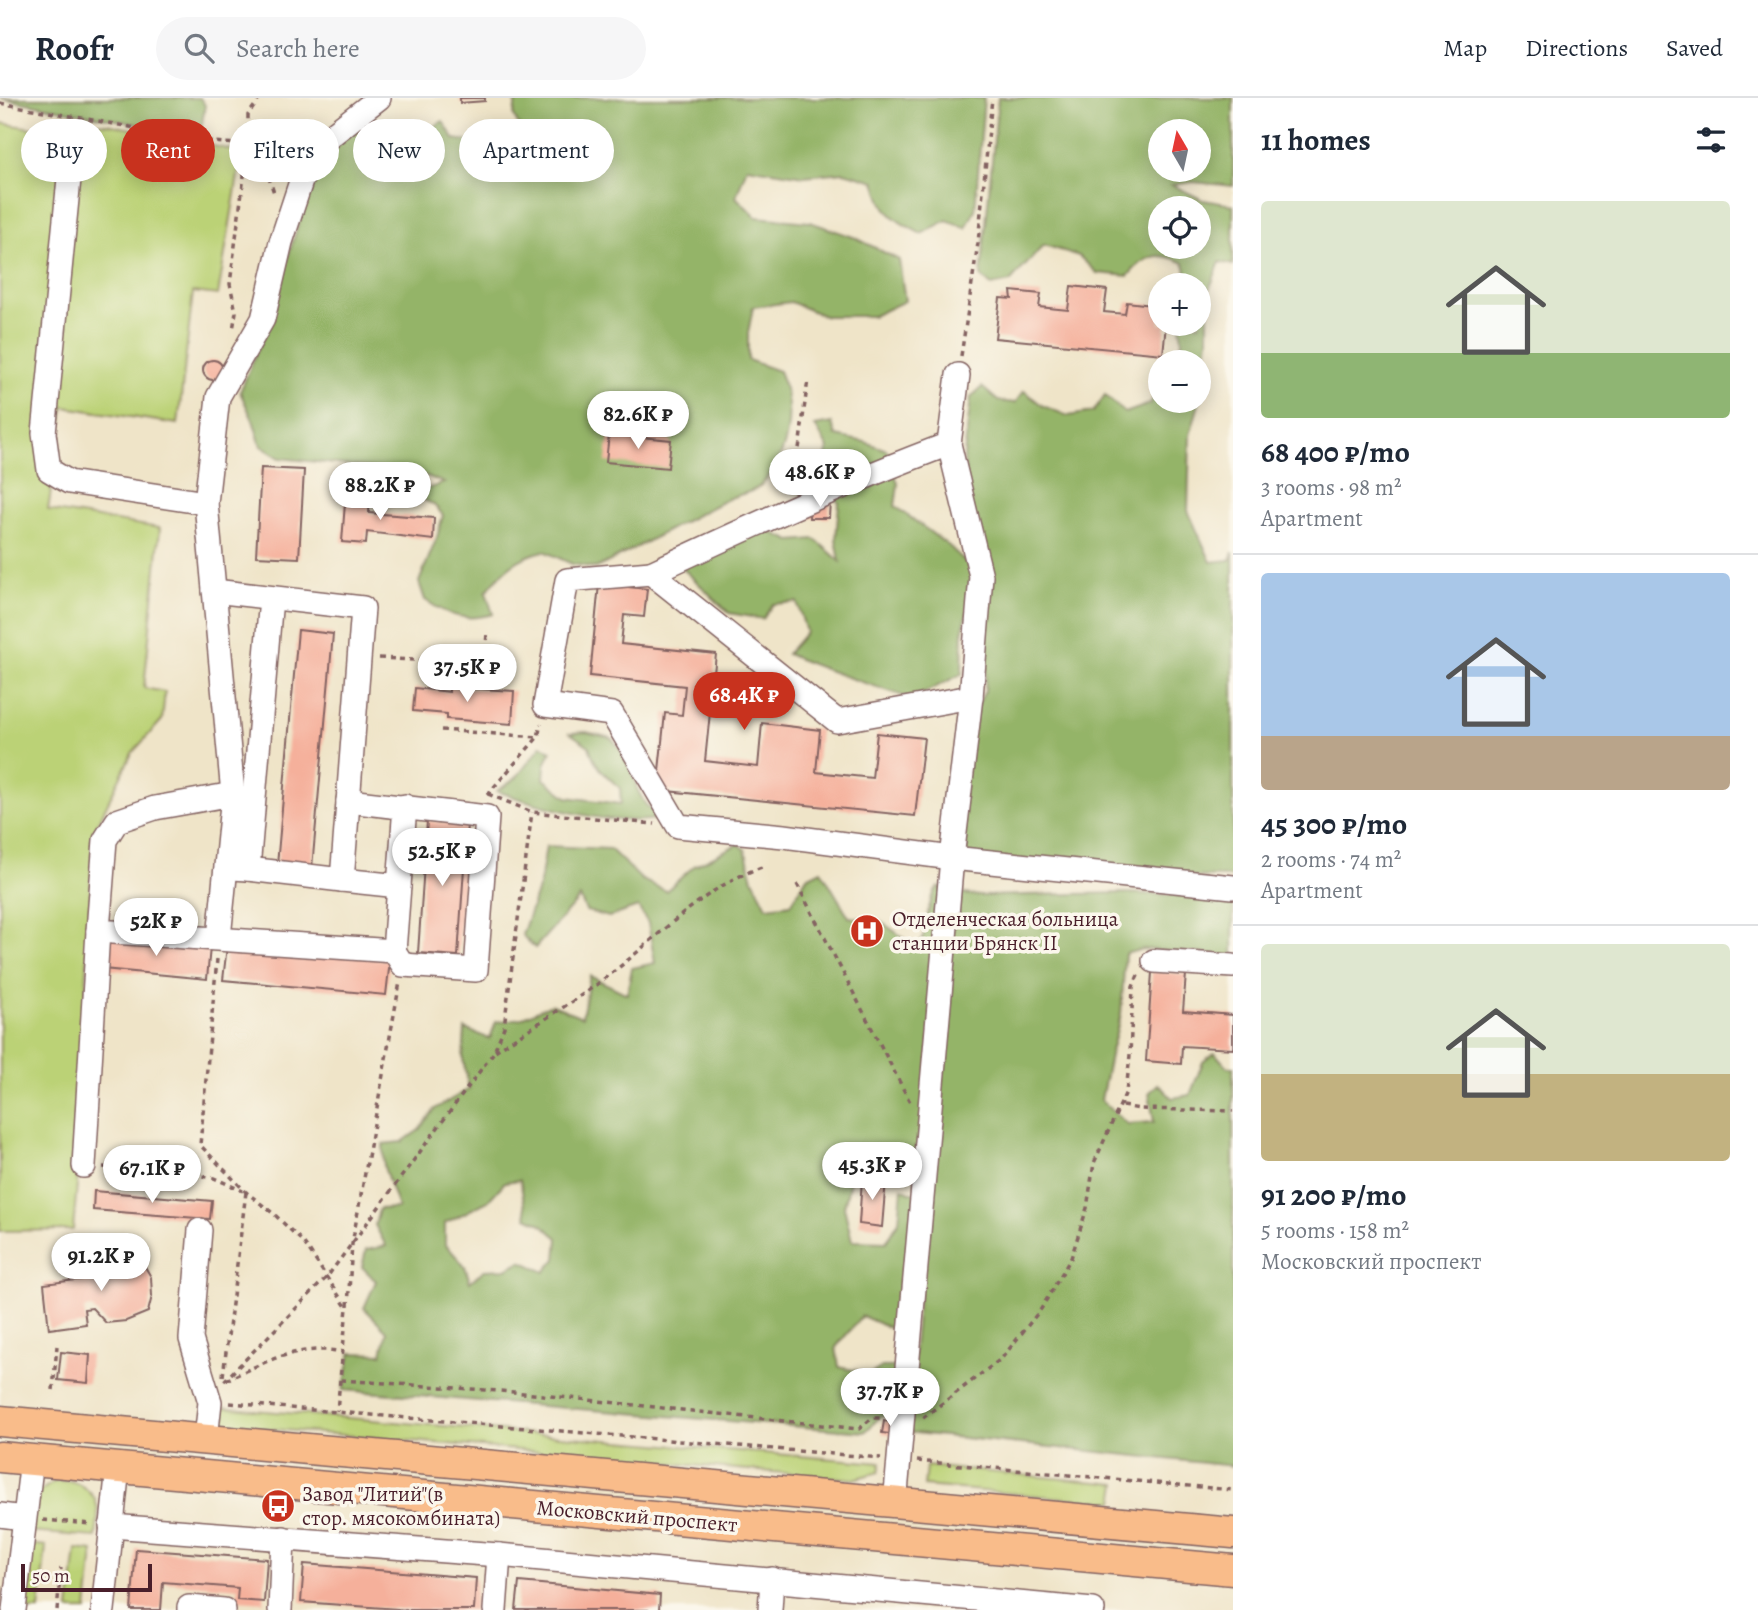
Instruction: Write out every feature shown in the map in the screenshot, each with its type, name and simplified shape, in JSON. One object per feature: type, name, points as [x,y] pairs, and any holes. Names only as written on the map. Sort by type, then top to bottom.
[{"type":"main road","name":"Московский проспект","points":[[0,1421],[1233,1533]]},
{"type":"main road","points":[[32,1460],[34,1424]]},
{"type":"main road","points":[[118,1467],[119,1432]]},
{"type":"main road","name":"Московский проспект","points":[[0,1457],[1233,1570]]},
{"type":"street","points":[[237,869],[233,794],[206,503],[218,397],[263,319],[281,242],[312,151],[379,98]]},
{"type":"street","points":[[69,182],[44,433],[49,470],[69,482],[206,503]]},
{"type":"street","points":[[895,1504],[952,858],[971,697],[981,576],[948,444],[958,375]]},
{"type":"street","points":[[948,444],[792,507],[651,573],[567,580],[545,705],[612,714],[678,826],[1233,887]]},
{"type":"street","points":[[651,573],[837,721],[971,697]]},
{"type":"street","points":[[214,591],[363,608],[342,880]]},
{"type":"street","points":[[219,938],[237,869],[271,598]]},
{"type":"street","points":[[84,1166],[105,840],[117,821],[155,808],[233,794]]},
{"type":"street","points":[[99,931],[219,938],[398,958],[476,970],[487,817],[405,806],[348,802]]},
{"type":"street","points":[[398,958],[399,886],[405,806]]},
{"type":"street","points":[[237,869],[399,886]]},
{"type":"street","points":[[1154,961],[1233,966]]},
{"type":"street","points":[[200,1230],[191,1339],[215,1402],[206,1439]]},
{"type":"street","points":[[14,1610],[32,1460]]},
{"type":"street","points":[[103,1610],[118,1467]]},
{"type":"street","points":[[0,1515],[24,1518]]},
{"type":"street","points":[[111,1526],[499,1555],[772,1579],[941,1603],[1093,1610]]},
{"type":"street","points":[[280,1610],[283,1538]]},
{"type":"street","points":[[495,1610],[499,1555]]},
{"type":"street","points":[[770,1610],[772,1579]]},
{"type":"street","points":[[189,1610],[189,1607],[224,1610]]},
{"type":"path","points":[[248,119],[260,98]]},
{"type":"path","points":[[958,375],[978,243],[992,98]]},
{"type":"path","points":[[0,103],[229,143]]},
{"type":"path","points":[[233,335],[236,312],[230,284],[243,182]]},
{"type":"path","points":[[270,182],[278,206]]},
{"type":"path","points":[[792,507],[808,379]]},
{"type":"path","points":[[359,657],[485,664],[487,632]]},
{"type":"path","points":[[545,705],[538,737],[488,794],[532,813],[678,826]]},
{"type":"path","points":[[441,730],[538,737]]},
{"type":"path","points":[[222,1382],[327,1277],[494,1052],[504,1027],[532,813]]},
{"type":"path","points":[[494,1052],[587,991],[696,904],[742,874],[762,867]]},
{"type":"path","points":[[797,884],[927,1135]]},
{"type":"path","points":[[219,938],[200,1145],[246,1192],[304,1243],[347,1308]]},
{"type":"path","points":[[337,1411],[352,1244],[398,958]]},
{"type":"path","points":[[341,1380],[514,1392],[859,1429],[872,1418],[912,1425],[1002,1357],[1041,1308],[1070,1258],[1087,1208],[1094,1163],[1122,1106],[1126,1092],[1133,987],[1140,970],[1154,961]]},
{"type":"path","points":[[1122,1106],[1140,1109],[1233,1111]]},
{"type":"path","points":[[84,1166],[178,1172],[214,1178],[246,1192]]},
{"type":"path","points":[[246,1192],[222,1382],[215,1402],[1233,1490]]},
{"type":"path","points":[[53,1390],[57,1346]]},
{"type":"path","points":[[222,1382],[282,1355],[309,1349],[344,1352]]},
{"type":"path","points":[[24,1518],[111,1526]]},
{"type":"path","points":[[57,1610],[61,1568]]},
{"type":"green space","points":[[0,98],[200,98],[205,105],[203,119],[121,121]]},
{"type":"green space","points":[[516,98],[984,98],[975,210],[966,228],[947,220],[921,234],[890,214],[875,181],[844,172],[804,176],[747,167],[736,197],[756,217],[810,222],[856,238],[899,260],[905,301],[873,316],[824,316],[791,302],[753,307],[748,333],[748,360],[779,371],[788,416],[784,446],[778,461],[760,486],[730,498],[596,568],[572,564],[544,551],[526,557],[498,577],[486,592],[493,614],[466,617],[450,614],[425,600],[419,582],[443,515],[434,505],[413,494],[444,483],[419,473],[280,458],[261,446],[240,392],[275,309],[286,263],[312,182],[339,182],[339,138],[353,130],[353,182],[445,182],[445,124],[454,139],[459,140],[459,182],[614,182],[614,119],[515,119]]},
{"type":"green space","points":[[998,98],[1233,98],[1233,186],[1193,182],[1172,185],[1195,196],[1148,196],[1148,259],[1128,276],[1097,273],[1079,256],[1044,245],[1010,282],[991,286],[981,276]]},
{"type":"green space","points":[[0,123],[21,126],[21,182],[107,182],[107,124],[121,127],[121,182],[215,182],[215,146],[229,149],[229,182],[237,182],[218,295],[193,292],[178,424],[64,407],[48,510],[160,528],[144,688],[165,692],[162,720],[132,753],[93,833],[78,1173],[73,1230],[0,1231]]},
{"type":"green space","points":[[1211,201],[1233,205],[1233,265],[1220,262],[1211,285],[1211,273],[1186,273],[1184,263],[1173,259],[1211,259]]},
{"type":"green space","points":[[1181,336],[1208,336],[1207,350],[1178,350],[1182,343]]},
{"type":"green space","points":[[982,387],[998,401],[1015,403],[1024,391],[1043,406],[1068,416],[1093,412],[1105,395],[1125,413],[1148,405],[1148,413],[1196,413],[1190,435],[1188,511],[1211,562],[1230,560],[1233,552],[1233,877],[957,874],[969,721],[985,691],[992,567],[978,534],[966,494],[964,456],[971,397]]},
{"type":"green space","points":[[832,423],[836,436],[887,450],[898,484],[895,506],[949,546],[972,568],[974,590],[963,629],[962,674],[912,699],[787,654],[806,632],[797,602],[773,604],[763,619],[729,613],[670,556],[767,530],[791,541],[815,539],[840,561],[836,539],[839,503],[825,477],[828,448],[815,426]]},
{"type":"green space","points":[[586,732],[611,738],[630,762],[637,789],[645,804],[660,818],[600,818],[555,809],[497,791],[516,778],[542,745],[551,751],[545,765],[544,779],[567,797],[621,804],[620,788],[601,769],[589,746],[570,733]]},
{"type":"green space","points":[[738,844],[745,849],[753,879],[767,907],[791,904],[807,877],[821,870],[849,917],[880,921],[919,949],[934,894],[938,887],[945,888],[919,1167],[853,1168],[844,1207],[852,1241],[886,1242],[899,1221],[902,1188],[916,1195],[903,1334],[862,1316],[836,1347],[839,1367],[871,1374],[882,1367],[900,1367],[896,1414],[881,1416],[865,1432],[343,1390],[351,1353],[382,1354],[387,1331],[364,1308],[376,1281],[362,1267],[366,1250],[386,1246],[375,1225],[379,1209],[398,1208],[384,1167],[383,1144],[402,1142],[419,1130],[435,1109],[469,1089],[463,1059],[465,1029],[490,1039],[496,1022],[522,1018],[551,1004],[582,1017],[590,976],[627,994],[632,968],[655,963],[648,923],[638,907],[609,917],[586,911],[580,897],[535,948],[522,935],[540,883],[546,846],[610,849],[642,880],[666,891],[694,866]],"holes":[[[520,1180],[527,1217],[540,1223],[558,1238],[556,1259],[545,1272],[521,1261],[506,1269],[484,1270],[470,1282],[465,1266],[445,1244],[445,1223],[488,1201],[505,1182]]]},
{"type":"green space","points":[[956,893],[979,896],[1123,893],[1233,897],[1233,956],[1143,949],[1125,954],[1121,1014],[1101,1100],[1127,1124],[1154,1122],[1149,1093],[1158,1084],[1172,1098],[1190,1095],[1203,1062],[1215,1053],[1227,1067],[1233,1067],[1233,1466],[906,1432]]},
{"type":"green space","points":[[218,1407],[881,1463],[879,1472],[854,1479],[216,1424]]},
{"type":"green space","points":[[926,1466],[1117,1484],[1114,1502],[924,1486]]},
{"type":"green space","points":[[71,1481],[88,1491],[96,1503],[96,1537],[29,1532],[37,1493],[54,1482]]},
{"type":"green space","points":[[28,1544],[46,1546],[39,1610],[21,1610]]},
{"type":"green space","points":[[76,1549],[93,1551],[87,1610],[69,1610]]},
{"type":"building","points":[[460,98],[485,98],[485,101],[460,103]]},
{"type":"building","points":[[1071,286],[1107,290],[1104,312],[1125,314],[1127,302],[1148,305],[1148,336],[1165,336],[1163,350],[1148,350],[1148,353],[995,338],[1000,298],[1012,299],[1011,291],[1041,294],[1039,307],[1068,310]]},
{"type":"building","points":[[209,360],[217,360],[223,370],[217,380],[209,380],[203,374],[203,366]]},
{"type":"building","points":[[609,434],[671,440],[668,468],[606,462]]},
{"type":"building","points":[[261,468],[304,470],[299,558],[256,556]]},
{"type":"building","points":[[346,490],[370,492],[369,513],[434,518],[433,540],[367,532],[366,544],[342,542]]},
{"type":"building","points":[[810,500],[830,500],[829,518],[809,518]]},
{"type":"building","points":[[599,584],[647,589],[644,617],[624,615],[621,644],[716,654],[705,761],[758,767],[762,723],[820,730],[816,772],[872,778],[877,733],[924,738],[915,816],[657,790],[665,713],[682,715],[685,686],[590,676]]},
{"type":"building","points":[[298,630],[333,634],[312,868],[277,865]]},
{"type":"building","points":[[449,687],[514,691],[512,724],[447,719],[447,714],[413,711],[415,688],[449,692]]},
{"type":"building","points":[[427,821],[467,824],[458,956],[418,953]]},
{"type":"building","points":[[107,936],[210,947],[207,979],[103,969]]},
{"type":"building","points":[[227,946],[390,960],[386,995],[223,980]]},
{"type":"building","points":[[1152,972],[1186,974],[1183,1011],[1233,1015],[1233,1049],[1182,1046],[1181,1064],[1146,1061]]},
{"type":"building","points":[[862,1179],[886,1179],[882,1227],[859,1224]]},
{"type":"building","points":[[94,1191],[212,1201],[210,1219],[93,1210]]},
{"type":"building","points":[[118,1252],[144,1265],[151,1277],[152,1296],[148,1312],[126,1321],[106,1323],[92,1308],[84,1309],[86,1324],[49,1329],[44,1284],[83,1279],[87,1268],[100,1257]]},
{"type":"building","points":[[61,1352],[90,1355],[88,1383],[58,1380]]},
{"type":"building","points":[[884,1421],[899,1423],[897,1435],[882,1433]]},
{"type":"building","points":[[136,1549],[267,1559],[264,1602],[237,1600],[238,1588],[163,1582],[161,1610],[131,1610]]},
{"type":"building","points":[[304,1564],[476,1578],[474,1610],[412,1610],[301,1602]]},
{"type":"building","points":[[519,1582],[660,1595],[659,1610],[516,1610]]},
{"type":"place","name":"Отделенческая больница станции Брянск II","points":[[867,931]]},
{"type":"place","name":"Завод \"Литий\"(в стор. мясокомбината)","points":[[278,1506]]}]
